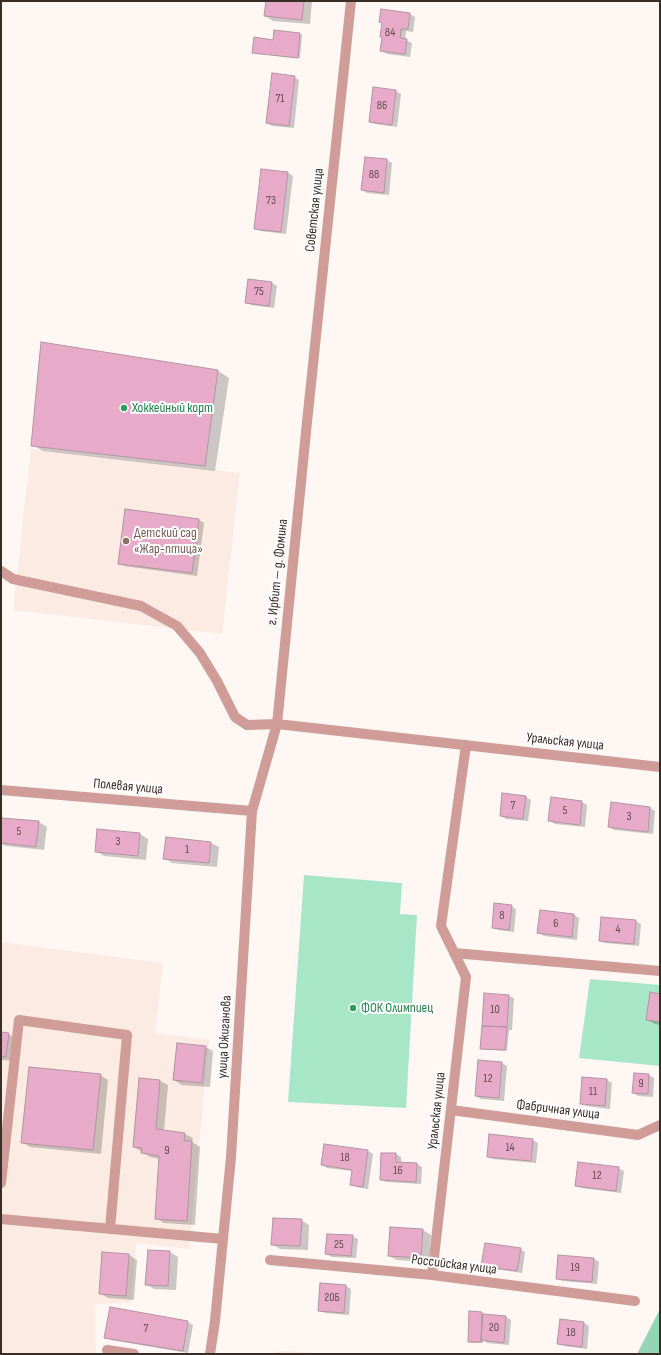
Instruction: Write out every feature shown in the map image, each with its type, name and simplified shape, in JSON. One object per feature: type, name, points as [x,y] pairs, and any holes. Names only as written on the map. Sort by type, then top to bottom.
[{"type":"street","name":"Советская улица","points":[[307,422],[351,1]]},
{"type":"street","name":"г. Ирбит — д. Фомина","points":[[277,724],[307,422]]},
{"type":"street","name":"Уральская улица","points":[[1,571],[13,579],[141,606],[177,626],[200,653],[217,681],[234,717],[247,725],[277,724],[660,767]]},
{"type":"street","name":"улица Ожиганова","points":[[210,1354],[215,1321],[231,1157],[252,811],[277,724]]},
{"type":"street","name":"Уральская улица","points":[[432,1275],[466,977],[441,926],[466,745]]},
{"type":"street","name":"Полевая улица","points":[[1,790],[252,811]]},
{"type":"street","points":[[454,952],[660,971]]},
{"type":"street","points":[[1,1183],[19,1020],[127,1035],[110,1229]]},
{"type":"street","name":"Фабричная улица","points":[[451,1110],[638,1135],[660,1125]]},
{"type":"street","points":[[1,1219],[223,1239]]},
{"type":"street","name":"Российская улица","points":[[270,1260],[432,1275],[635,1301]]},
{"type":"street","points":[[107,1350],[134,1354]]},
{"type":"shaded area","name":"Детский сад «Жар-птица»","points":[[31,449],[240,473],[222,634],[13,610]]},
{"type":"shaded area","points":[[1,942],[163,963],[155,1033],[209,1040],[189,1249],[136,1243],[131,1303],[95,1304],[96,1354],[1,1354]]},
{"type":"shaded area","points":[[276,1351],[338,1354],[276,1354]]},
{"type":"green space","name":"ФОК Олимпиец","points":[[304,875],[402,883],[400,914],[417,915],[406,1108],[288,1102]]},
{"type":"green space","points":[[590,979],[660,985],[660,1066],[579,1058]]},
{"type":"green space","points":[[660,1309],[660,1354],[637,1354]]},
{"type":"building","points":[[266,1],[304,1],[302,20],[264,16]]},
{"type":"building","points":[[381,9],[410,13],[408,29],[401,29],[400,38],[407,39],[405,54],[380,51],[382,23],[379,22]]},
{"type":"building","points":[[274,30],[300,33],[298,58],[252,53],[254,37],[273,40]]},
{"type":"building","points":[[272,73],[295,76],[289,126],[266,123]]},
{"type":"building","points":[[373,87],[396,90],[392,125],[369,122]]},
{"type":"building","points":[[365,157],[387,159],[384,193],[361,190]]},
{"type":"building","points":[[261,169],[288,172],[281,232],[254,229]]},
{"type":"building","points":[[248,279],[272,282],[269,306],[245,303]]},
{"type":"building","name":"Хоккейный корт","points":[[41,342],[218,370],[205,466],[31,446]]},
{"type":"building","points":[[125,509],[199,519],[192,573],[118,564]]},
{"type":"building","points":[[502,793],[526,796],[523,819],[500,816]]},
{"type":"building","points":[[551,797],[582,801],[580,825],[548,821]]},
{"type":"building","points":[[611,802],[650,807],[648,832],[608,827]]},
{"type":"building","points":[[1,818],[39,821],[36,847],[1,843]]},
{"type":"building","points":[[97,829],[140,833],[138,856],[95,852]]},
{"type":"building","points":[[166,837],[211,842],[209,863],[163,859]]},
{"type":"building","points":[[494,903],[512,905],[509,930],[492,928]]},
{"type":"building","points":[[540,910],[574,914],[572,937],[537,933]]},
{"type":"building","points":[[601,917],[636,920],[634,944],[599,941]]},
{"type":"building","points":[[650,992],[660,994],[660,1022],[646,1020]]},
{"type":"building","points":[[484,993],[509,995],[507,1027],[482,1026]]},
{"type":"building","points":[[482,1026],[507,1027],[505,1050],[480,1049]]},
{"type":"building","points":[[1,1032],[9,1033],[6,1057],[1,1057]]},
{"type":"building","points":[[177,1043],[206,1046],[202,1083],[173,1080]]},
{"type":"building","points":[[478,1060],[502,1062],[499,1098],[475,1096]]},
{"type":"building","points":[[29,1067],[101,1074],[93,1150],[21,1143]]},
{"type":"building","points":[[634,1073],[649,1074],[648,1094],[632,1093]]},
{"type":"building","points":[[582,1077],[607,1079],[605,1106],[580,1104]]},
{"type":"building","points":[[139,1078],[160,1080],[156,1129],[185,1133],[184,1141],[192,1141],[187,1221],[155,1219],[159,1156],[141,1153],[142,1148],[133,1147]]},
{"type":"building","points":[[489,1134],[533,1139],[531,1161],[487,1157]]},
{"type":"building","points":[[324,1144],[368,1150],[363,1187],[350,1185],[352,1170],[321,1165]]},
{"type":"building","points":[[381,1153],[396,1153],[396,1162],[417,1163],[416,1182],[380,1180]]},
{"type":"building","points":[[578,1162],[619,1167],[616,1191],[575,1186]]},
{"type":"building","points":[[273,1218],[302,1219],[300,1246],[271,1245]]},
{"type":"building","points":[[390,1227],[423,1229],[421,1258],[388,1256]]},
{"type":"building","points":[[327,1234],[353,1235],[351,1256],[325,1254]]},
{"type":"building","points":[[485,1243],[521,1248],[517,1271],[481,1266]]},
{"type":"building","points":[[148,1250],[170,1251],[168,1286],[145,1285]]},
{"type":"building","points":[[102,1252],[129,1254],[126,1296],[99,1294]]},
{"type":"building","points":[[558,1255],[594,1258],[592,1282],[556,1279]]},
{"type":"building","points":[[320,1283],[346,1285],[344,1313],[318,1311]]},
{"type":"building","points":[[110,1307],[188,1321],[183,1351],[104,1338]]},
{"type":"building","points":[[469,1311],[482,1312],[481,1342],[468,1342]]},
{"type":"building","points":[[483,1314],[506,1316],[504,1343],[481,1340]]},
{"type":"building","points":[[560,1319],[584,1322],[582,1347],[557,1344]]},
{"type":"place","name":"Хоккейный корт","points":[[124,408]]},
{"type":"place","name":"Детский сад «Жар-птица»","points":[[126,541]]},
{"type":"place","name":"ФОК Олимпиец","points":[[353,1008]]}]
